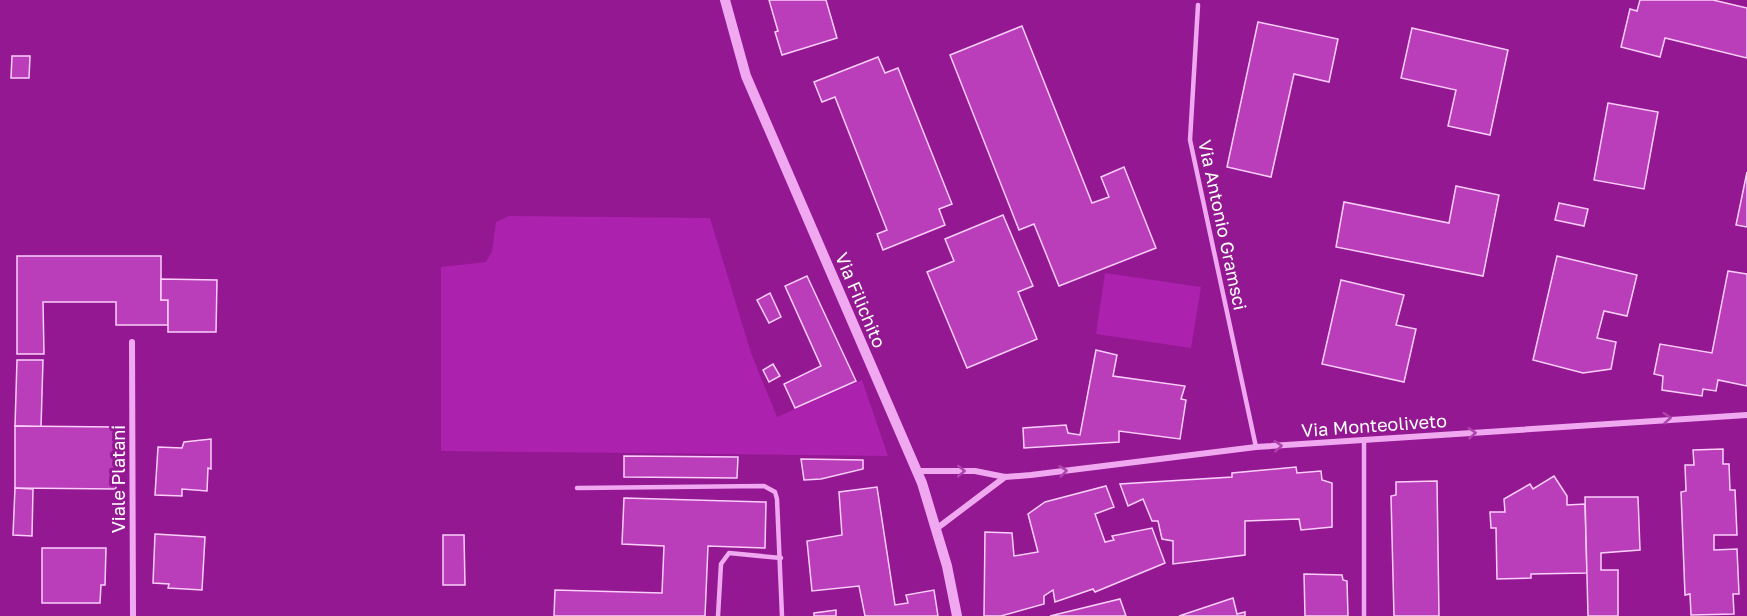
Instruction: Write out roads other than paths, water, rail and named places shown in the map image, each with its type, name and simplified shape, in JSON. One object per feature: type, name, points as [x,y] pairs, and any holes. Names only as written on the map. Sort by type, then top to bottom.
[{"type":"street","name":"Via Filichito","points":[[725,0],[746,76],[917,471],[947,566],[957,616]]},
{"type":"street","name":"Viale Platani","points":[[132,342],[133,616]]},
{"type":"street","name":"Via Monteoliveto","points":[[917,471],[975,471],[1005,477],[1256,447],[1747,415]]},
{"type":"street","points":[[936,529],[1005,477]]},
{"type":"lane","name":"Via Antonio Gramsci","points":[[1198,5],[1190,140],[1256,447]]},
{"type":"lane","points":[[1364,441],[1364,616]]},
{"type":"lane","points":[[577,488],[771,488],[777,499],[782,616]]},
{"type":"lane","points":[[718,616],[721,564],[724,556],[729,553],[781,558]]}]
